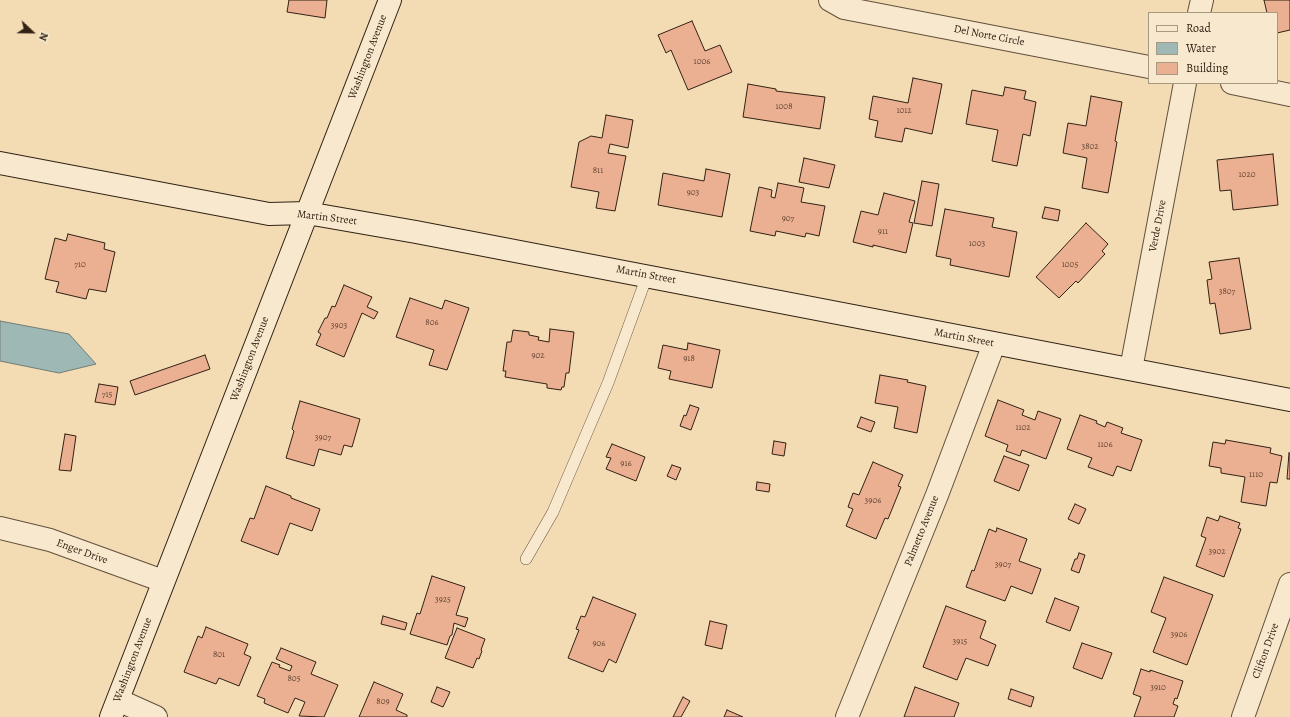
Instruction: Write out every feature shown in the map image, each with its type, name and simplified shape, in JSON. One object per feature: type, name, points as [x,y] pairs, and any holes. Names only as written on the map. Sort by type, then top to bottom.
[{"type":"street","name":"Washington Avenue","points":[[114,709],[390,0]]},
{"type":"street","name":"Del Norte Circle","points":[[830,0],[844,8],[1148,67]]},
{"type":"street","points":[[1199,12],[1202,0]]},
{"type":"street","name":"Verde Drive","points":[[1132,369],[1185,84]]},
{"type":"street","points":[[1237,84],[1290,95]]},
{"type":"street","name":"Martin Street","points":[[0,163],[269,214],[307,213],[416,232],[1290,400]]},
{"type":"street","name":"Palmetto Avenue","points":[[847,717],[937,495],[994,344]]},
{"type":"street","name":"Enger Drive","points":[[0,528],[50,540],[163,581]]},
{"type":"street","name":"Clifton Drive","points":[[1242,717],[1290,584]]},
{"type":"street","points":[[114,709],[156,717]]},
{"type":"lane","points":[[526,559],[553,512],[605,390],[647,276]]},
{"type":"water","points":[[0,321],[69,334],[96,364],[59,373],[0,361]]},
{"type":"building","points":[[289,0],[327,0],[325,18],[287,12]]},
{"type":"building","points":[[1264,0],[1290,0],[1290,30],[1278,33],[1278,12],[1267,12]]},
{"type":"building","points":[[692,21],[705,51],[720,45],[732,72],[688,90],[671,50],[666,53],[658,35]]},
{"type":"building","points":[[913,78],[942,84],[932,134],[905,128],[902,142],[875,137],[878,121],[869,119],[873,96],[908,103]]},
{"type":"building","points":[[748,84],[776,89],[776,91],[825,97],[820,129],[743,117]]},
{"type":"building","points":[[1005,87],[1026,91],[1024,99],[1036,102],[1030,136],[1023,134],[1017,166],[992,161],[998,130],[966,124],[972,90],[1003,96]]},
{"type":"building","points":[[1091,96],[1122,102],[1108,193],[1082,188],[1087,158],[1063,153],[1068,123],[1086,126]]},
{"type":"building","points":[[606,115],[633,120],[628,148],[610,144],[608,153],[626,156],[615,211],[596,208],[599,192],[571,187],[579,142],[591,136],[602,138]]},
{"type":"building","points":[[1273,154],[1278,205],[1233,210],[1231,190],[1220,191],[1217,160]]},
{"type":"building","points":[[804,158],[835,165],[829,188],[799,182]]},
{"type":"building","points":[[706,169],[730,174],[722,217],[658,205],[663,173],[704,181]]},
{"type":"building","points":[[922,181],[939,184],[932,226],[914,223]]},
{"type":"building","points":[[778,183],[804,188],[801,202],[825,206],[819,236],[806,233],[805,237],[776,231],[775,236],[750,231],[759,187],[772,190],[771,197],[775,198]]},
{"type":"building","points":[[884,193],[915,201],[909,222],[913,223],[906,253],[853,242],[861,211],[878,215]]},
{"type":"building","points":[[1045,207],[1060,210],[1058,221],[1042,218]]},
{"type":"building","points":[[945,209],[994,218],[992,227],[1017,232],[1009,277],[950,265],[951,259],[936,256]]},
{"type":"building","points":[[1086,223],[1108,244],[1102,251],[1105,254],[1078,283],[1076,281],[1059,298],[1036,277]]},
{"type":"building","points":[[68,234],[105,243],[104,249],[115,252],[106,292],[89,289],[86,299],[56,292],[59,282],[45,279],[55,238],[66,241]]},
{"type":"building","points":[[1239,258],[1251,329],[1220,334],[1215,303],[1210,304],[1207,280],[1212,279],[1209,262]]},
{"type":"building","points":[[344,285],[372,297],[367,307],[378,312],[374,319],[362,313],[344,357],[316,345],[321,334],[318,332],[325,318],[327,318],[332,306],[335,307]]},
{"type":"building","points":[[410,298],[442,309],[445,300],[469,308],[447,370],[429,365],[434,350],[396,337]]},
{"type":"building","points":[[550,329],[574,332],[569,373],[566,373],[564,387],[562,387],[561,390],[547,388],[547,384],[505,377],[506,371],[503,371],[507,342],[511,342],[513,330],[529,332],[529,335],[539,337],[538,340],[549,342]]},
{"type":"building","points":[[688,343],[720,350],[712,388],[669,379],[671,371],[658,368],[663,345],[687,350]]},
{"type":"building","points":[[205,355],[210,369],[135,395],[130,381]]},
{"type":"building","points":[[880,375],[908,380],[907,382],[926,386],[917,433],[894,428],[898,407],[875,403]]},
{"type":"building","points":[[99,384],[118,387],[115,405],[95,402]]},
{"type":"building","points":[[998,400],[1024,410],[1022,415],[1035,420],[1038,411],[1061,419],[1046,459],[1022,450],[1020,456],[1006,451],[1008,445],[985,436]]},
{"type":"building","points":[[300,401],[360,419],[352,447],[344,445],[341,455],[319,449],[314,466],[286,458],[294,431],[292,429]]},
{"type":"building","points":[[690,405],[699,408],[691,430],[680,426]]},
{"type":"building","points":[[1080,415],[1097,421],[1096,423],[1105,427],[1107,422],[1123,428],[1121,433],[1142,440],[1131,471],[1117,466],[1113,476],[1088,467],[1092,458],[1067,449]]},
{"type":"building","points":[[861,417],[875,422],[871,432],[857,427]]},
{"type":"building","points":[[65,434],[76,436],[71,471],[59,470]]},
{"type":"building","points":[[1226,440],[1271,448],[1270,453],[1282,456],[1277,483],[1270,482],[1266,506],[1241,502],[1245,477],[1221,473],[1221,468],[1209,466],[1213,442],[1225,444]]},
{"type":"building","points":[[774,441],[786,443],[784,456],[772,454]]},
{"type":"building","points":[[612,444],[645,457],[636,481],[606,469],[611,458],[606,457]]},
{"type":"building","points":[[1289,453],[1290,479],[1287,479]]},
{"type":"building","points":[[1004,456],[1029,465],[1019,491],[994,481]]},
{"type":"building","points":[[873,462],[903,475],[898,486],[901,487],[888,519],[885,518],[876,539],[846,526],[853,509],[848,507],[853,493],[859,495]]},
{"type":"building","points":[[672,465],[681,468],[676,480],[667,476]]},
{"type":"building","points":[[757,482],[770,484],[769,492],[756,490]]},
{"type":"building","points":[[266,486],[291,496],[291,498],[320,509],[312,531],[290,523],[278,555],[241,541],[250,518],[254,519]]},
{"type":"building","points":[[1075,504],[1086,509],[1079,524],[1068,519]]},
{"type":"building","points":[[1220,516],[1240,523],[1238,528],[1241,529],[1224,577],[1196,566],[1206,538],[1201,536],[1207,517],[1218,521]]},
{"type":"building","points":[[997,528],[1027,539],[1019,561],[1041,569],[1032,594],[1011,586],[1005,601],[966,587],[972,570],[974,571],[989,529],[996,532]]},
{"type":"building","points":[[1079,553],[1085,555],[1079,573],[1071,570]]},
{"type":"building","points":[[432,576],[465,587],[456,615],[468,618],[465,627],[454,623],[452,635],[450,636],[447,645],[410,634],[417,613],[420,614]]},
{"type":"building","points":[[1164,577],[1213,595],[1187,665],[1153,652],[1166,618],[1151,612]]},
{"type":"building","points":[[593,597],[636,614],[616,663],[609,659],[603,672],[568,658],[579,630],[576,629],[581,616],[585,617]]},
{"type":"building","points":[[1055,598],[1079,607],[1070,631],[1046,622]]},
{"type":"building","points":[[946,606],[986,621],[980,638],[996,645],[988,666],[966,658],[957,680],[923,667]]},
{"type":"building","points":[[383,616],[407,623],[405,630],[381,624]]},
{"type":"building","points":[[710,621],[727,625],[722,649],[705,645]]},
{"type":"building","points":[[206,627],[248,644],[244,654],[251,657],[239,686],[219,678],[216,684],[184,672],[198,636],[202,638]]},
{"type":"building","points":[[457,628],[485,639],[479,659],[477,658],[473,668],[445,658]]},
{"type":"building","points":[[1082,643],[1112,653],[1102,679],[1073,668]]},
{"type":"building","points":[[281,648],[316,662],[311,674],[338,685],[324,717],[299,716],[305,702],[295,698],[288,713],[264,703],[265,699],[257,696],[272,662],[280,665],[279,667],[290,671],[292,666],[276,659]]},
{"type":"building","points":[[1141,669],[1150,672],[1150,670],[1183,681],[1177,699],[1175,698],[1173,704],[1178,706],[1174,717],[1134,717],[1141,697],[1133,694]]},
{"type":"building","points":[[374,682],[403,694],[396,710],[407,715],[407,717],[359,717]]},
{"type":"building","points":[[437,687],[450,692],[443,707],[431,702]]},
{"type":"building","points":[[915,687],[959,703],[954,717],[904,717]]},
{"type":"building","points":[[1011,689],[1034,697],[1031,707],[1008,699]]},
{"type":"building","points":[[683,697],[690,701],[681,717],[673,717]]},
{"type":"building","points":[[727,710],[743,717],[724,717]]}]
